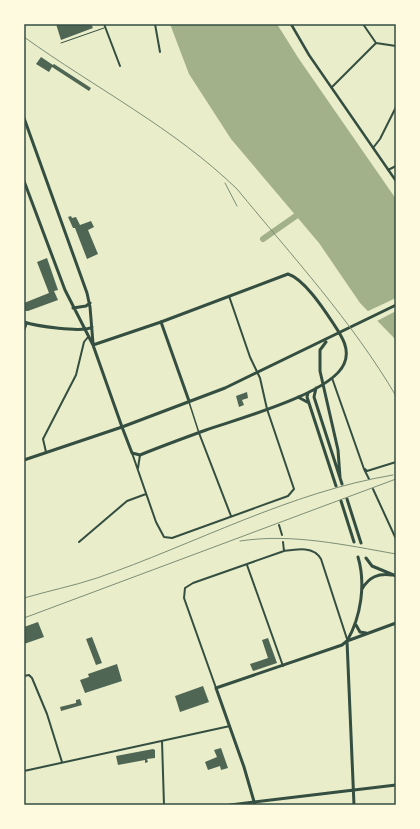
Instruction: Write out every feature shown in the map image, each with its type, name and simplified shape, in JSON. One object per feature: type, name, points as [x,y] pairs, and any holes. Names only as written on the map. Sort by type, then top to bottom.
[{"type":"main road","points":[[24,118],[90,303],[93,345]]},
{"type":"main road","points":[[24,181],[73,308],[93,345],[132,453],[140,455],[267,409],[309,392],[332,378],[338,372],[345,361],[346,348],[343,339],[307,289],[298,278],[288,274],[161,322],[93,345]]},
{"type":"main road","points":[[73,308],[86,306],[90,303]]},
{"type":"main road","points":[[24,460],[122,426],[246,379],[396,306]]},
{"type":"main road","points":[[26,322],[84,329],[92,327]]},
{"type":"main road","points":[[161,322],[189,401]]},
{"type":"main road","points":[[330,338],[324,343],[319,358],[320,371],[338,450],[340,477]]},
{"type":"main road","points":[[314,397],[316,388]]},
{"type":"main road","points":[[309,392],[314,397],[342,484]]},
{"type":"main road","points":[[309,392],[307,397],[336,486]]},
{"type":"main road","points":[[297,397],[310,404]]},
{"type":"main road","points":[[347,499],[361,543]]},
{"type":"main road","points":[[340,501],[354,542]]},
{"type":"main road","points":[[354,805],[348,641],[355,627],[361,590],[358,557]]},
{"type":"main road","points":[[366,558],[372,566],[396,576]]},
{"type":"main road","points":[[361,590],[365,584],[377,575],[392,575]]},
{"type":"main road","points":[[255,804],[216,688],[342,645],[348,641],[396,623]]},
{"type":"main road","points":[[355,627],[360,632],[367,634]]},
{"type":"main road","points":[[230,805],[255,804],[396,785]]},
{"type":"street","points":[[104,24],[120,66]]},
{"type":"street","points":[[155,24],[160,52]]},
{"type":"street","points":[[291,24],[331,88],[396,181]]},
{"type":"street","points":[[363,24],[376,43],[396,46]]},
{"type":"street","points":[[331,88],[376,43]]},
{"type":"street","points":[[373,148],[380,139],[396,107]]},
{"type":"street","points":[[388,170],[396,166]]},
{"type":"street","points":[[132,453],[161,534],[164,537],[172,538],[272,502],[288,496],[294,489],[267,409],[260,378],[250,357],[229,296]]},
{"type":"street","points":[[24,331],[26,322]]},
{"type":"street","points":[[46,452],[43,439],[76,375],[84,342],[88,337]]},
{"type":"street","points":[[332,378],[364,469],[369,479]]},
{"type":"street","points":[[189,401],[199,433],[230,516]]},
{"type":"street","points":[[138,469],[140,455]]},
{"type":"street","points":[[364,469],[367,471],[396,462]]},
{"type":"street","points":[[373,488],[396,539]]},
{"type":"street","points":[[79,542],[127,501],[146,494]]},
{"type":"street","points":[[278,524],[282,535]]},
{"type":"street","points":[[283,542],[284,551]]},
{"type":"street","points":[[216,688],[184,598],[185,588],[188,585],[284,551],[296,549],[314,550],[318,553],[345,628],[348,641]]},
{"type":"street","points":[[247,565],[283,666]]},
{"type":"street","points":[[345,628],[348,630],[355,627]]},
{"type":"street","points":[[24,676],[29,675],[32,678],[47,714],[62,762]]},
{"type":"street","points":[[24,771],[230,726]]},
{"type":"street","points":[[162,741],[164,805]]},
{"type":"lane","points":[[61,43],[105,28]]},
{"type":"shaded area","points":[[170,24],[277,24],[299,59],[396,199],[396,340],[360,303],[319,243],[231,139],[189,74]]},
{"type":"pier","points":[[396,298],[396,311],[375,322],[366,312]]},
{"type":"building","points":[[56,24],[91,24],[93,28],[61,40]]},
{"type":"building","points":[[41,57],[91,88],[89,91],[52,67],[49,72],[36,64]]},
{"type":"building","points":[[71,216],[72,218],[76,217],[80,225],[91,221],[94,227],[88,230],[98,254],[87,259],[75,228],[73,228],[68,217]]},
{"type":"building","points":[[47,258],[58,290],[54,291],[58,300],[28,311],[24,311],[24,303],[49,293],[37,262]]},
{"type":"building","points":[[247,392],[248,398],[242,400],[244,405],[239,407],[236,396]]},
{"type":"building","points":[[38,622],[44,637],[24,644],[24,627]]},
{"type":"building","points":[[92,637],[102,663],[96,665],[86,639]]},
{"type":"building","points":[[268,638],[277,663],[253,671],[250,664],[268,658],[262,640]]},
{"type":"building","points":[[117,664],[122,681],[85,693],[80,680],[89,677],[88,674]]},
{"type":"building","points":[[203,686],[209,702],[180,712],[175,696]]},
{"type":"building","points":[[80,699],[82,705],[61,711],[60,707],[76,703],[76,700]]},
{"type":"building","points":[[221,748],[228,768],[221,770],[220,766],[208,770],[205,762],[217,757],[214,750]]},
{"type":"building","points":[[153,749],[155,750],[155,758],[147,759],[148,762],[145,763],[145,760],[118,765],[116,756]]},
{"type":"waterway","points":[[263,239],[303,211]]},
{"type":"railway","points":[[24,37],[161,128],[213,167],[237,189],[341,315],[379,368],[396,396]]},
{"type":"railway","points":[[225,183],[237,206]]},
{"type":"railway","points":[[24,598],[79,584],[134,565],[243,520],[317,493],[393,475]]},
{"type":"railway","points":[[24,618],[396,479]]},
{"type":"railway","points":[[240,541],[279,538],[299,539],[396,554]]}]
